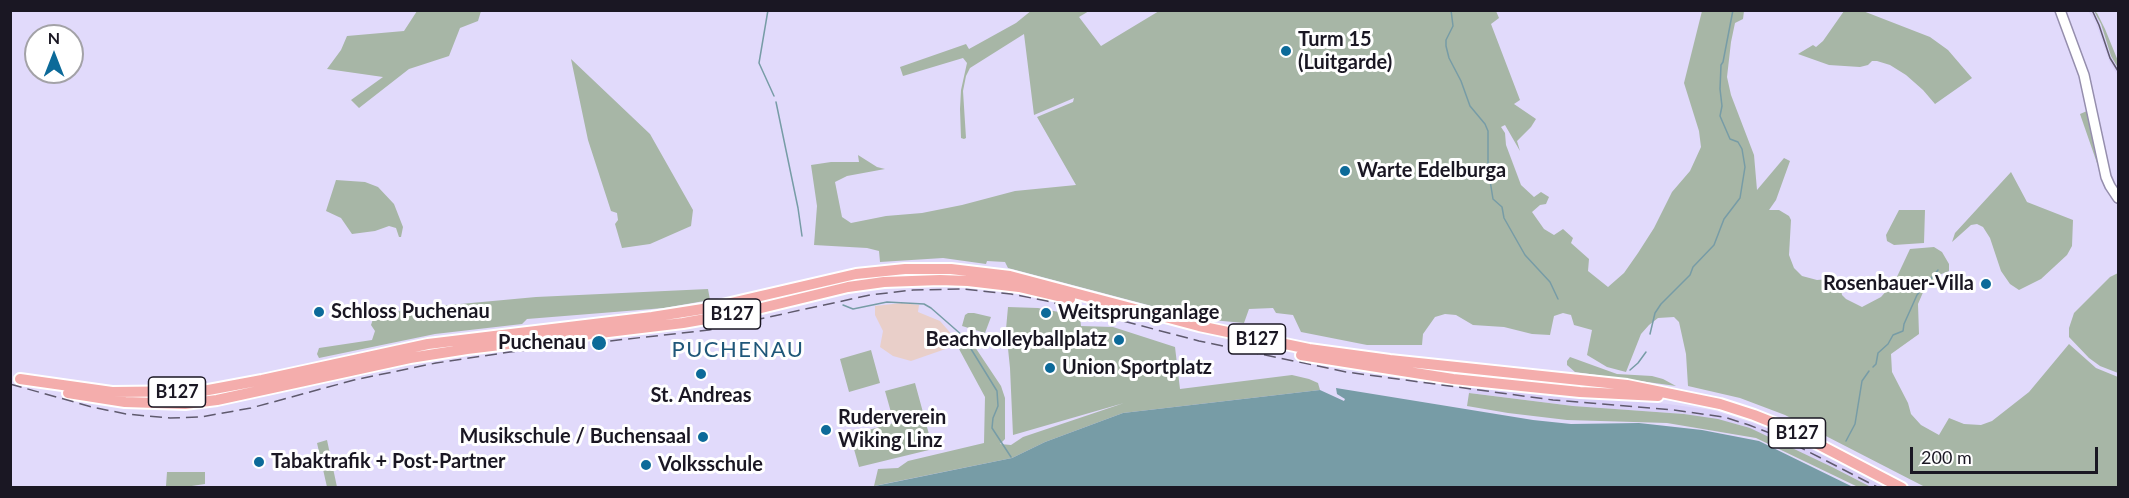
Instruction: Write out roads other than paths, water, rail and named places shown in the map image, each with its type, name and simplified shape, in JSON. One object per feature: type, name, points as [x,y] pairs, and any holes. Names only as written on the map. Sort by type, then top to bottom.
[{"type":"main road","points":[[2060,10],[2084,75],[2106,177],[2118,198]]},
{"type":"main road","name":"B127","points":[[15,377],[112,392],[204,391],[438,342],[681,313],[856,274],[940,268],[1010,276],[1169,319],[1309,349],[1390,360],[1627,385],[1738,409],[1772,421],[1902,488]]},
{"type":"waterway","points":[[768,10],[759,63],[774,96]]},
{"type":"waterway","points":[[1451,10],[1453,26],[1446,40],[1446,46],[1470,106],[1488,131],[1488,168],[1493,199],[1502,207],[1504,218],[1525,255],[1550,282],[1558,299]]},
{"type":"waterway","points":[[1650,334],[1655,313],[1714,245],[1724,219],[1740,198],[1745,167],[1742,149],[1738,142],[1730,139],[1720,116],[1722,106],[1721,65],[1733,10]]},
{"type":"waterway","points":[[776,102],[802,236]]},
{"type":"waterway","points":[[1873,367],[1876,364],[1878,353],[1888,344],[1893,335],[1903,331],[1917,295],[1938,270]]},
{"type":"waterway","points":[[843,305],[853,309],[887,302],[924,304],[963,336],[997,391],[998,406],[992,428],[1011,457]]},
{"type":"waterway","points":[[1630,370],[1646,352]]},
{"type":"waterway","points":[[1846,441],[1855,424],[1862,381],[1869,371]]},
{"type":"tram line","points":[[2092,10],[2110,58],[2118,71]]},
{"type":"railway","points":[[10,384],[126,414],[170,418],[201,417],[251,408],[354,380],[436,363],[510,352],[709,330],[870,295],[913,290],[962,289],[1011,294],[1047,301],[1199,341],[1346,372],[1553,400],[1674,410],[1724,417],[1780,437],[1879,488]]},
{"type":"place","name":"Turm 15 (Luitgarde)","points":[[1286,51]]},
{"type":"place","name":"Warte Edelburga","points":[[1345,171]]},
{"type":"place","name":"Rosenbauer-Villa","points":[[1986,284]]},
{"type":"place","name":"Schloss Puchenau","points":[[319,312]]},
{"type":"place","name":"Weitsprunganlage","points":[[1046,313]]},
{"type":"place","name":"Beachvolleyballplatz","points":[[1119,340]]},
{"type":"place","name":"Puchenau","points":[[599,343]]},
{"type":"place","name":"Union Sportplatz","points":[[1050,368]]},
{"type":"place","name":"St. Andreas","points":[[701,374]]},
{"type":"place","name":"Ruderverein Wiking Linz","points":[[826,430]]},
{"type":"place","name":"Musikschule / Buchensaal","points":[[703,437]]},
{"type":"place","name":"Tabaktrafik + Post-Partner","points":[[259,462]]},
{"type":"place","name":"Volksschule","points":[[646,465]]},
{"type":"district","name":"PUCHENAU","points":[[738,350]]}]
